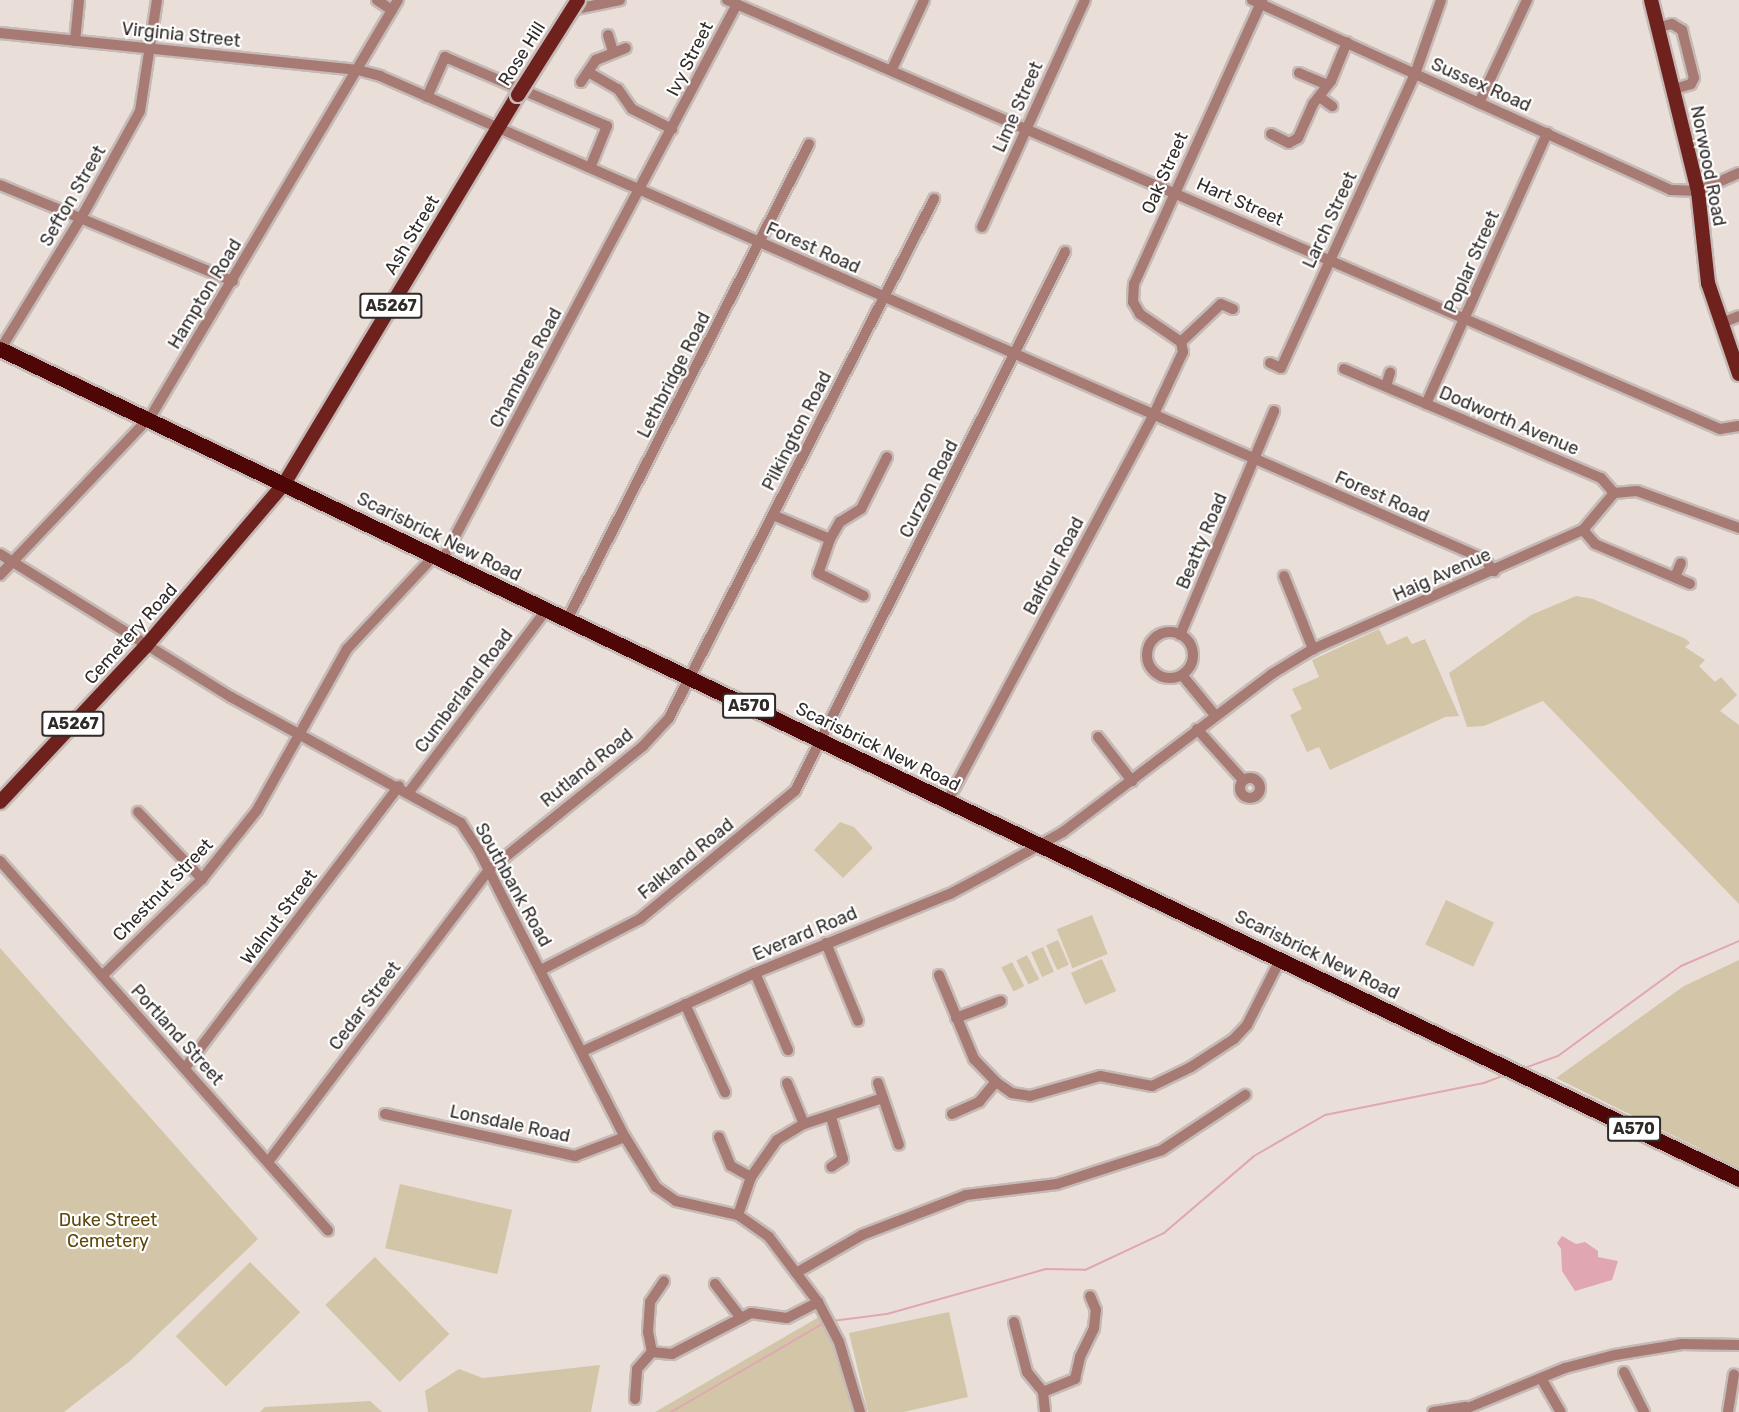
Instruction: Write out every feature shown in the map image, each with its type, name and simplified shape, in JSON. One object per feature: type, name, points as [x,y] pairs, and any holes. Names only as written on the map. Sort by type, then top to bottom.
[{"type":"highway","name":"Scarisbrick New Road","points":[[0,350],[1739,1179]]},
{"type":"main road","name":"Norwood Road","points":[[1651,0],[1675,89],[1698,190],[1708,283],[1739,374]]},
{"type":"main road","name":"Rose Hill","points":[[497,128],[574,5]]},
{"type":"main road","name":"Ash Street","points":[[284,484],[497,128]]},
{"type":"main road","name":"Cemetery Road","points":[[0,802],[146,646],[284,484]]},
{"type":"street","points":[[75,41],[79,0]]},
{"type":"street","name":"Sefton Street","points":[[0,350],[81,218],[140,111],[157,0]]},
{"type":"street","points":[[377,0],[395,5]]},
{"type":"street","points":[[574,5],[596,6],[620,0]]},
{"type":"street","points":[[892,69],[924,0]]},
{"type":"street","name":"Lime Street","points":[[982,227],[1084,0]]},
{"type":"street","name":"Larch Street","points":[[1270,363],[1281,368],[1415,74],[1441,0]]},
{"type":"street","points":[[1479,103],[1527,0]]},
{"type":"street","name":"Sussex Road","points":[[1258,1],[1671,190],[1698,190]]},
{"type":"street","name":"Oak Street","points":[[1180,342],[1146,322],[1133,302],[1134,284],[1258,1]]},
{"type":"street","name":"Hart Street","points":[[738,3],[1720,429],[1739,426]]},
{"type":"street","name":"Ivy Street","points":[[638,190],[738,3]]},
{"type":"street","name":"Hampton Road","points":[[0,575],[148,421],[395,5]]},
{"type":"street","points":[[1659,27],[1672,24],[1682,30],[1694,78],[1691,84],[1675,89]]},
{"type":"street","name":"Virginia Street","points":[[0,33],[358,70]]},
{"type":"street","points":[[608,35],[613,51]]},
{"type":"street","points":[[1271,134],[1289,143],[1298,138],[1313,104],[1321,98],[1347,42]]},
{"type":"street","points":[[581,82],[596,60],[613,51],[626,48]]},
{"type":"street","points":[[428,97],[445,57],[607,126],[590,168]]},
{"type":"street","name":"Forest Road","points":[[358,70],[428,97],[1484,559],[1494,571]]},
{"type":"street","points":[[588,72],[618,90],[632,109],[672,129]]},
{"type":"street","points":[[1299,73],[1327,85]]},
{"type":"street","points":[[1321,98],[1332,106]]},
{"type":"street","name":"Poplar Street","points":[[1426,404],[1547,133]]},
{"type":"street","name":"Lethbridge Road","points":[[567,620],[809,144]]},
{"type":"street","points":[[1698,190],[1739,173]]},
{"type":"street","points":[[0,185],[233,281]]},
{"type":"street","name":"Chambres Road","points":[[300,733],[347,650],[438,559],[638,190]]},
{"type":"street","name":"Pilkington Road","points":[[689,677],[934,199]]},
{"type":"street","name":"Curzon Road","points":[[821,741],[1016,355],[1065,252]]},
{"type":"street","points":[[1180,342],[1221,304],[1233,309]]},
{"type":"street","points":[[1722,323],[1739,316]]},
{"type":"street","name":"Balfour Road","points":[[947,802],[1153,416],[1183,352],[1180,342]]},
{"type":"street","name":"Dodworth Avenue","points":[[1344,369],[1601,478],[1614,493]]},
{"type":"street","points":[[1386,386],[1390,373]]},
{"type":"street","points":[[1254,459],[1274,411]]},
{"type":"street","points":[[864,596],[819,573],[830,540],[840,522],[861,509],[887,457]]},
{"type":"street","name":"Beatty Road","points":[[1180,635],[1254,459]]},
{"type":"street","points":[[1614,493],[1637,490],[1739,528]]},
{"type":"street","name":"Haig Avenue","points":[[1039,846],[1132,781],[1214,714],[1313,649],[1583,530],[1614,493]]},
{"type":"street","points":[[773,515],[830,540]]},
{"type":"street","points":[[1583,530],[1595,544],[1690,584]]},
{"type":"street","name":"Southbank Road","points":[[0,554],[231,697],[404,789],[461,823],[489,870],[625,1137],[664,1194],[676,1201],[738,1215],[762,1230],[818,1302],[839,1341],[860,1412]]},
{"type":"street","points":[[1675,578],[1682,563]]},
{"type":"street","points":[[1284,576],[1313,649]]},
{"type":"street","name":"Cumberland Road","points":[[404,789],[546,610]]},
{"type":"street","points":[[1180,635],[1192,651],[1191,664],[1182,675],[1159,676],[1147,656],[1157,636],[1180,635]]},
{"type":"street","points":[[1182,675],[1214,714]]},
{"type":"street","name":"Rutland Road","points":[[489,870],[643,746],[669,718],[689,677]]},
{"type":"street","points":[[1197,729],[1243,780]]},
{"type":"street","name":"Chestnut Street","points":[[102,976],[202,879],[257,810],[300,733]]},
{"type":"street","points":[[1098,737],[1132,781]]},
{"type":"street","name":"Falkland Road","points":[[541,970],[640,919],[795,791],[821,741]]},
{"type":"street","name":"Walnut Street","points":[[185,1068],[404,789]]},
{"type":"street","points":[[138,812],[202,879]]},
{"type":"street","name":"Everard Road","points":[[583,1051],[755,973],[950,894],[1039,846]]},
{"type":"street","name":"Portland Street","points":[[0,861],[328,1231]]},
{"type":"street","name":"Cedar Street","points":[[268,1162],[489,870]]},
{"type":"street","points":[[826,943],[858,1021]]},
{"type":"street","points":[[939,975],[974,1059],[996,1082],[1012,1092],[1030,1096],[1100,1076],[1142,1087],[1163,1082],[1234,1040],[1247,1025],[1280,960]]},
{"type":"street","points":[[755,973],[788,1050]]},
{"type":"street","points":[[956,1018],[1001,1001]]},
{"type":"street","points":[[685,1004],[725,1092]]},
{"type":"street","points":[[952,1114],[979,1102],[996,1082]]},
{"type":"street","points":[[787,1083],[804,1124]]},
{"type":"street","points":[[878,1083],[899,1145]]},
{"type":"street","points":[[796,1273],[862,1235],[966,1195],[1057,1184],[1162,1150],[1245,1095]]},
{"type":"street","points":[[738,1215],[751,1177],[777,1140],[804,1124],[883,1098]]},
{"type":"street","name":"Lonsdale Road","points":[[385,1114],[575,1156],[625,1137]]},
{"type":"street","points":[[831,1117],[843,1159],[831,1167]]},
{"type":"street","points":[[719,1137],[731,1166],[751,1177]]},
{"type":"street","points":[[652,1352],[648,1332],[650,1302],[664,1281]]},
{"type":"street","points":[[715,1284],[741,1318]]},
{"type":"street","points":[[1042,1392],[1075,1379],[1080,1357],[1092,1348],[1096,1319],[1090,1296]]},
{"type":"street","points":[[652,1352],[672,1354],[751,1313],[787,1318],[818,1302]]},
{"type":"street","points":[[1014,1322],[1027,1372],[1042,1392],[1045,1412]]},
{"type":"street","points":[[1458,1412],[1541,1378],[1634,1351],[1682,1344],[1739,1345]]},
{"type":"street","points":[[634,1399],[637,1369],[652,1352]]},
{"type":"street","points":[[1624,1372],[1644,1412]]},
{"type":"street","points":[[1728,1412],[1734,1374]]},
{"type":"street","points":[[1541,1378],[1561,1412]]},
{"type":"street","points":[[1432,1412],[1469,1406]]},
{"type":"green space","points":[[1576,596],[1593,599],[1686,639],[1690,643],[1685,647],[1705,660],[1699,666],[1715,682],[1721,677],[1737,695],[1720,711],[1739,725],[1739,904],[1543,701],[1484,726],[1467,727],[1449,673],[1531,615]]},
{"type":"green space","points":[[1379,629],[1387,645],[1407,636],[1412,644],[1425,639],[1459,716],[1445,717],[1330,770],[1319,747],[1307,752],[1290,715],[1302,709],[1292,689],[1319,677],[1312,660]]},
{"type":"green space","points":[[840,822],[854,827],[873,848],[843,878],[814,850]]},
{"type":"green space","points":[[1446,900],[1494,922],[1473,967],[1425,944]]},
{"type":"green space","points":[[1092,915],[1108,954],[1073,968],[1057,929]]},
{"type":"green space","points":[[1058,940],[1069,965],[1057,970],[1046,945]]},
{"type":"green space","points":[[1043,947],[1054,972],[1042,977],[1031,952]]},
{"type":"green space","name":"Duke Street Cemetery","points":[[0,948],[258,1239],[130,1361],[64,1412],[0,1412]]},
{"type":"green space","points":[[1027,955],[1039,979],[1029,985],[1016,960]]},
{"type":"green space","points":[[1102,959],[1116,991],[1085,1005],[1071,973]]},
{"type":"green space","points":[[1739,960],[1739,1168],[1556,1078],[1684,986]]},
{"type":"green space","points":[[1012,962],[1024,986],[1014,992],[1001,967]]},
{"type":"green space","points":[[400,1184],[512,1210],[497,1274],[385,1248]]},
{"type":"green space","points":[[375,1257],[449,1334],[400,1382],[325,1305]]},
{"type":"green space","points":[[250,1262],[300,1312],[226,1386],[176,1336]]},
{"type":"green space","points":[[949,1312],[968,1397],[904,1412],[868,1412],[849,1333]]},
{"type":"green space","points":[[824,1314],[839,1342],[854,1412],[655,1412]]},
{"type":"green space","points":[[600,1365],[591,1412],[428,1412],[425,1391],[459,1369],[483,1378]]},
{"type":"green space","points":[[370,1401],[382,1412],[260,1412],[265,1407]]},
{"type":"shaded area","points":[[1562,1236],[1576,1244],[1585,1242],[1598,1251],[1598,1257],[1618,1261],[1612,1280],[1575,1291],[1562,1271],[1561,1249],[1557,1243]]},
{"type":"waterway","points":[[1522,1069],[1558,1056],[1681,966],[1739,941]]},
{"type":"waterway","points":[[832,1321],[887,1314],[1046,1269],[1085,1270],[1164,1233],[1254,1156],[1325,1115],[1484,1083],[1505,1075]]},
{"type":"waterway","points":[[671,1412],[824,1323]]}]
